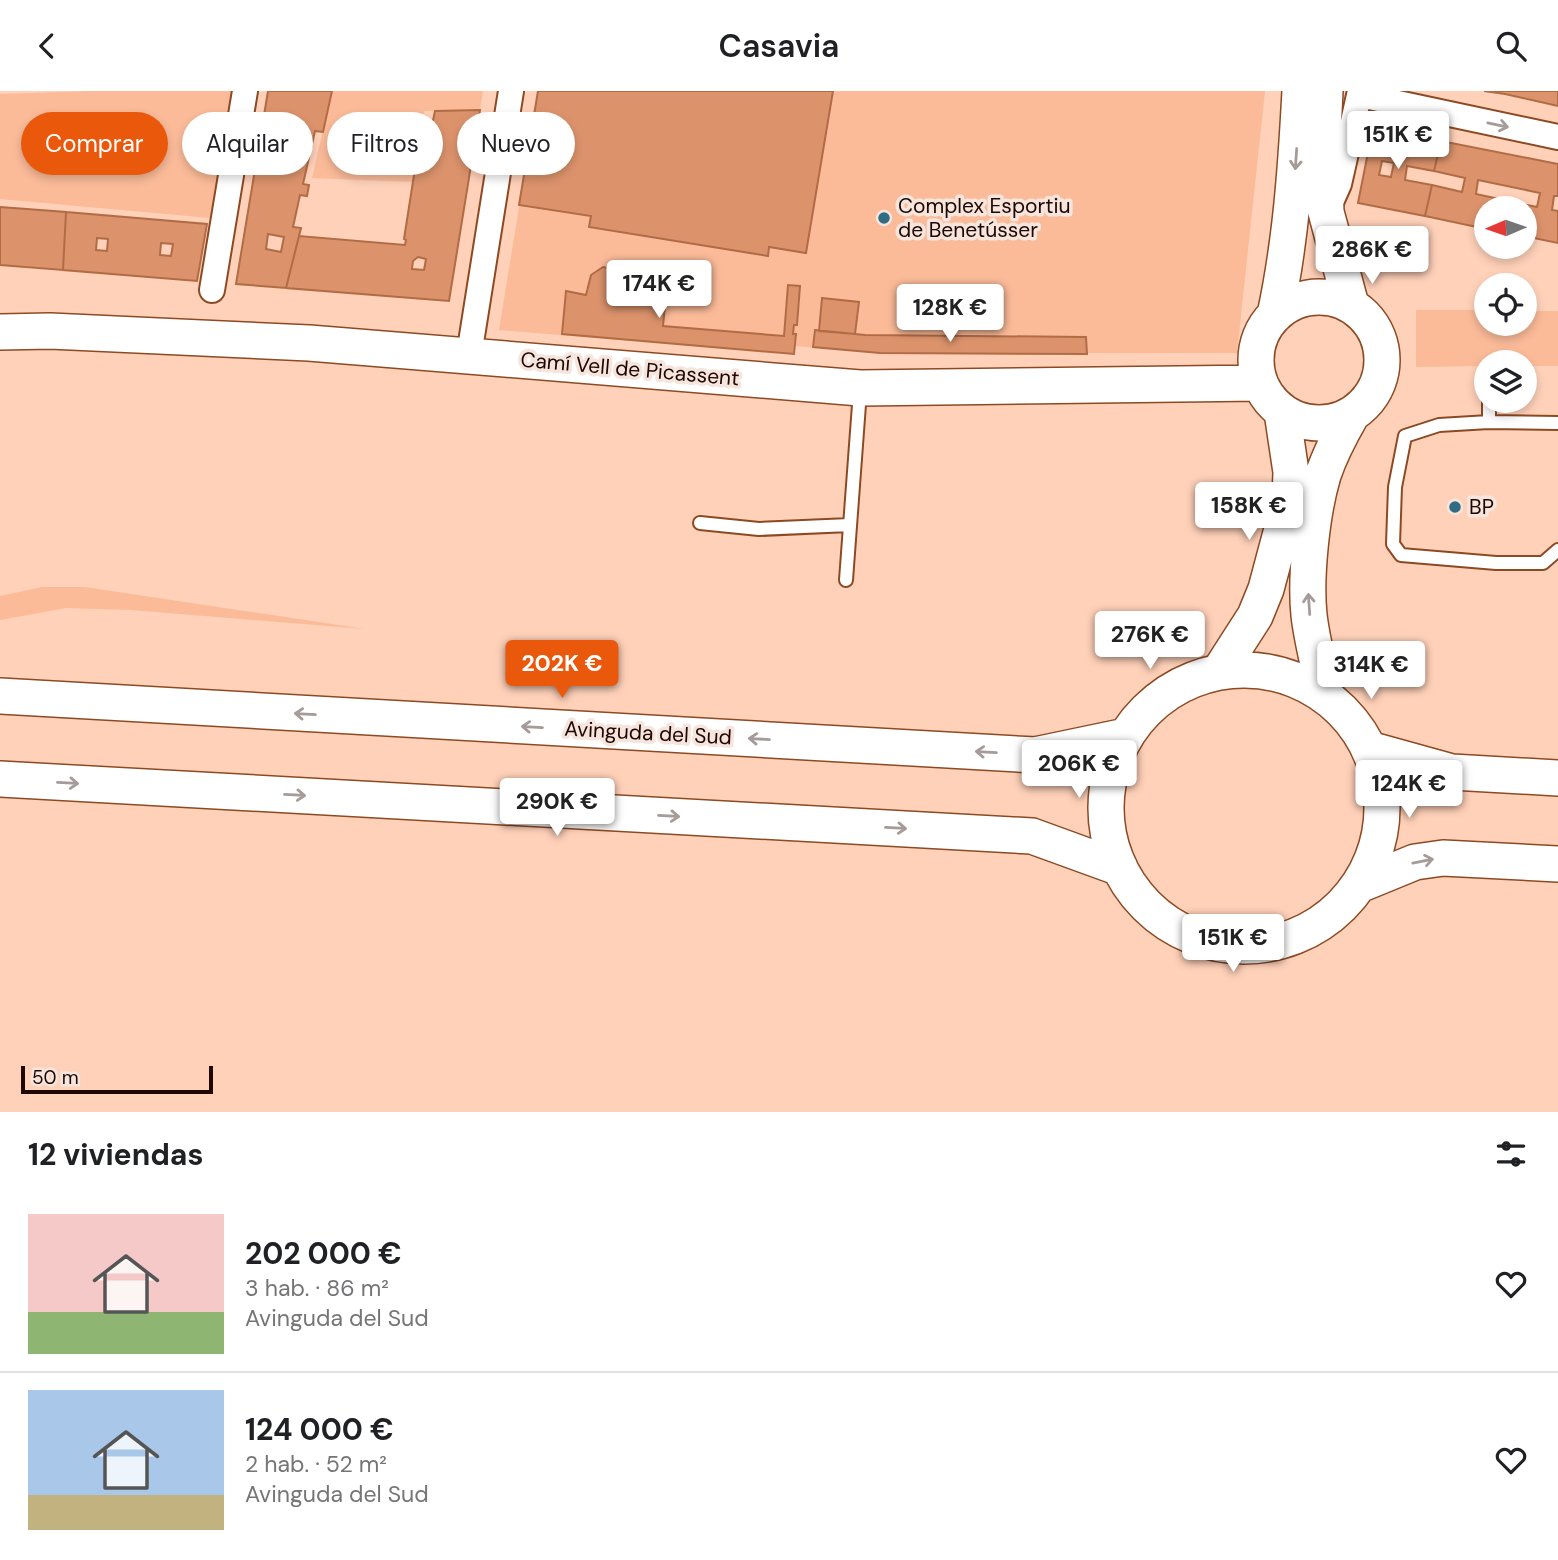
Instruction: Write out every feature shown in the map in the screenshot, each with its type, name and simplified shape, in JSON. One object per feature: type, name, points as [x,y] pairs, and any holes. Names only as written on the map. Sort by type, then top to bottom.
[{"type":"main road","points":[[1275,315],[1294,190],[1300,91]]},
{"type":"main road","points":[[1325,91],[1323,133],[1326,212],[1351,305]]},
{"type":"main road","points":[[1311,297],[1331,297],[1351,305],[1374,327],[1382,347],[1382,368],[1377,388],[1366,404],[1351,416],[1334,423],[1298,421],[1282,412],[1269,399],[1260,383],[1256,365],[1257,347],[1264,330],[1275,315],[1291,303],[1311,297]]},
{"type":"main road","name":"Camí Vell de Picassent","points":[[0,332],[50,331],[282,342],[860,387],[1260,383]]},
{"type":"main road","points":[[1219,672],[1255,616],[1266,589],[1290,499],[1291,473],[1282,412]]},
{"type":"main road","points":[[1324,695],[1314,647],[1308,590],[1313,533],[1322,477],[1351,416]]},
{"type":"main road","points":[[1246,670],[1274,673],[1300,681],[1324,695],[1349,719],[1369,749],[1377,771],[1381,794],[1378,842],[1359,885],[1326,919],[1306,932],[1260,945],[1236,946],[1213,942],[1190,935],[1169,924],[1133,890],[1120,868],[1107,824],[1109,779],[1126,736],[1144,713],[1166,694],[1191,680],[1219,672],[1246,670]]},
{"type":"main road","name":"Avinguda del Sud","points":[[0,697],[1035,755],[1126,736]]},
{"type":"main road","points":[[1369,749],[1452,772],[1558,778]]},
{"type":"main road","points":[[0,779],[1032,836],[1120,868]]},
{"type":"main road","points":[[1359,885],[1415,862],[1443,858],[1558,864]]},
{"type":"street","points":[[212,290],[245,91]]},
{"type":"street","points":[[469,355],[511,91]]},
{"type":"street","points":[[1326,212],[1339,184],[1360,93],[1558,137]]},
{"type":"lane","points":[[846,580],[860,387]]},
{"type":"lane","points":[[1489,413],[1489,422]]},
{"type":"lane","points":[[1558,423],[1489,422],[1439,425],[1405,436],[1395,487],[1393,544],[1401,555],[1496,563],[1543,563],[1558,550]]},
{"type":"lane","points":[[700,523],[759,530],[850,525]]},
{"type":"shaded area","points":[[233,91],[229,112],[182,112],[182,175],[218,175],[210,218],[0,199],[0,94]]},
{"type":"shaded area","points":[[332,91],[483,91],[480,110],[327,112]]},
{"type":"shaded area","name":"Complex Esportiu de Benetússer","points":[[538,91],[1265,91],[1237,353],[880,353],[795,346],[794,354],[499,330],[524,175],[575,175],[575,112],[535,112]]},
{"type":"shaded area","points":[[327,113],[327,175],[414,175],[413,182],[312,178]]},
{"type":"shaded area","points":[[1416,310],[1474,310],[1474,336],[1537,336],[1537,311],[1558,311],[1558,366],[1537,366],[1537,350],[1474,350],[1474,366],[1416,367]]},
{"type":"shaded area","points":[[42,587],[85,587],[365,629],[131,610],[66,608],[0,620],[0,596]]},
{"type":"building","points":[[268,91],[332,91],[323,132],[315,131],[313,140],[313,112],[265,112]]},
{"type":"building","points":[[538,91],[833,91],[806,253],[769,247],[768,256],[589,227],[591,216],[519,205],[524,175],[575,175],[575,112],[534,112]]},
{"type":"building","points":[[1484,91],[1558,91],[1558,106],[1505,94]]},
{"type":"building","points":[[480,110],[457,112],[457,175],[469,175],[449,301],[286,288],[299,236],[405,245],[414,175],[443,175],[443,112],[435,112]],"holes":[[[418,257],[426,259],[424,270],[412,269],[413,261]]]},
{"type":"building","points":[[1373,127],[1441,141],[1434,171],[1407,166],[1405,180],[1432,185],[1425,216],[1358,203]],"holes":[[[1382,161],[1394,163],[1391,177],[1379,175]]]},
{"type":"building","points":[[1441,141],[1558,164],[1558,196],[1554,196],[1552,210],[1558,211],[1558,243],[1537,239],[1540,193],[1478,180],[1476,194],[1485,196],[1474,196],[1474,226],[1425,216],[1432,185],[1462,192],[1465,178],[1434,171]]},
{"type":"building","points":[[254,175],[305,175],[303,184],[309,185],[307,196],[300,195],[293,227],[301,228],[286,288],[236,284]],"holes":[[[268,234],[284,237],[281,252],[266,249]]]},
{"type":"building","points":[[0,207],[66,212],[63,270],[0,265]]},
{"type":"building","points":[[66,212],[207,224],[197,281],[63,270]],"holes":[[[97,238],[108,239],[107,251],[96,250]],[[161,243],[173,244],[171,256],[160,255]]]},
{"type":"building","points":[[603,267],[612,269],[621,276],[621,299],[665,306],[663,326],[784,336],[788,285],[800,286],[797,325],[794,325],[793,334],[796,334],[794,354],[562,334],[566,291],[586,295],[591,275]]},
{"type":"building","points":[[822,298],[859,302],[855,334],[819,331]]},
{"type":"building","points":[[815,330],[865,335],[1086,337],[1087,354],[880,353],[813,347]]},
{"type":"place","name":"Complex Esportiu de Benetússer","points":[[884,218]]},
{"type":"place","name":"BP","points":[[1455,507]]}]
